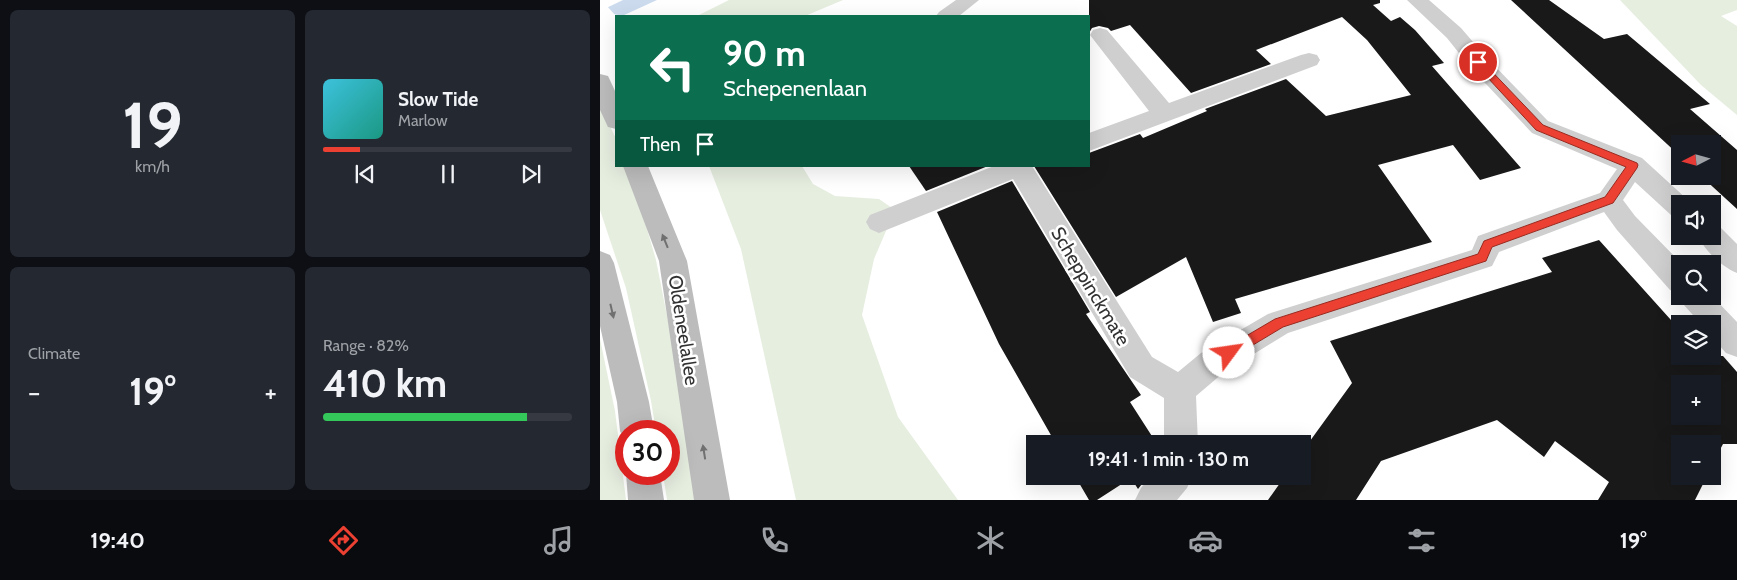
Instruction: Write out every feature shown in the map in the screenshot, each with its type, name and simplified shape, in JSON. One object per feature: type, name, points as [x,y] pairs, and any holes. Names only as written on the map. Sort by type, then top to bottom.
[{"type":"main road","points":[[600,81],[615,118]]},
{"type":"main road","name":"Oldeneelallee","points":[[634,167],[673,260],[712,500]]},
{"type":"main road","points":[[600,264],[633,402],[635,420]]},
{"type":"main road","points":[[644,485],[646,500]]},
{"type":"street","points":[[947,15],[968,0]]},
{"type":"street","points":[[1417,0],[1454,32],[1478,62],[1540,127],[1633,165],[1671,200]]},
{"type":"street","points":[[1100,35],[1165,114]]},
{"type":"street","points":[[1090,142],[1309,60]]},
{"type":"street","points":[[1181,435],[1180,390],[1212,364],[1279,323],[1482,258],[1488,244],[1609,200],[1633,165]]},
{"type":"street","points":[[878,222],[1016,167]]},
{"type":"street","name":"Scheppinckmate","points":[[1020,167],[1141,367],[1180,390]]},
{"type":"street","points":[[1609,200],[1626,223],[1671,271]]},
{"type":"street","points":[[1720,245],[1737,261]]},
{"type":"street","points":[[1702,305],[1737,343]]},
{"type":"street","points":[[1153,500],[1167,485]]},
{"type":"shaded area","points":[[729,0],[843,0],[807,15],[699,15]]},
{"type":"shaded area","points":[[1620,0],[1737,0],[1737,10],[1721,16],[1737,26],[1737,115],[1701,85]]},
{"type":"shaded area","points":[[600,104],[615,137],[615,167],[629,167],[656,260],[675,356],[696,500],[667,500],[665,485],[680,485],[680,420],[654,420],[626,288],[600,210]]},
{"type":"shaded area","points":[[709,167],[803,167],[813,184],[835,196],[879,199],[895,210],[874,259],[862,315],[898,417],[958,500],[796,500],[741,249]]},
{"type":"shaded area","points":[[600,339],[616,420],[615,485],[624,485],[626,500],[600,500]]},
{"type":"water","points":[[623,0],[657,0],[624,15],[600,11]]},
{"type":"pier","points":[[606,5],[615,15],[615,22],[600,29],[600,8]]},
{"type":"building","points":[[1089,0],[1380,0],[1380,3],[1373,5],[1391,21],[1400,17],[1415,30],[1444,63],[1432,66],[1521,168],[1480,180],[1453,145],[1378,165],[1432,242],[1235,299],[1241,313],[1213,322],[1186,257],[1116,297],[1035,167],[1090,167],[1090,153],[1140,134],[1143,138],[1207,111],[1205,109],[1286,79],[1326,116],[1411,95],[1367,40],[1342,17],[1256,50],[1271,64],[1191,93],[1130,25],[1111,31],[1108,28],[1099,26],[1092,28],[1090,31]]},
{"type":"building","points":[[1511,0],[1549,0],[1604,39],[1627,34],[1710,104],[1690,109],[1720,135],[1671,135],[1671,148]]},
{"type":"building","points":[[1721,136],[1737,150],[1737,209],[1711,185],[1721,185]]},
{"type":"building","points":[[910,167],[986,167],[926,191]]},
{"type":"building","points":[[1012,181],[1090,312],[1086,314],[1141,395],[1130,402],[1151,435],[1051,435],[999,344],[937,212]]},
{"type":"building","points":[[1599,240],[1671,320],[1671,365],[1721,365],[1721,356],[1723,356],[1737,372],[1737,444],[1723,444],[1721,448],[1721,435],[1671,435],[1671,485],[1702,485],[1695,500],[1598,500],[1609,482],[1555,441],[1544,457],[1497,420],[1381,461],[1356,500],[1268,500],[1279,485],[1311,485],[1311,440],[1352,383],[1330,341],[1552,272],[1542,258]]},
{"type":"building","points":[[1080,485],[1120,485],[1097,500],[1089,500]]},
{"type":"route","points":[[1229,353],[1279,323],[1482,258],[1488,244],[1609,200],[1633,165],[1540,127],[1478,62]]}]
